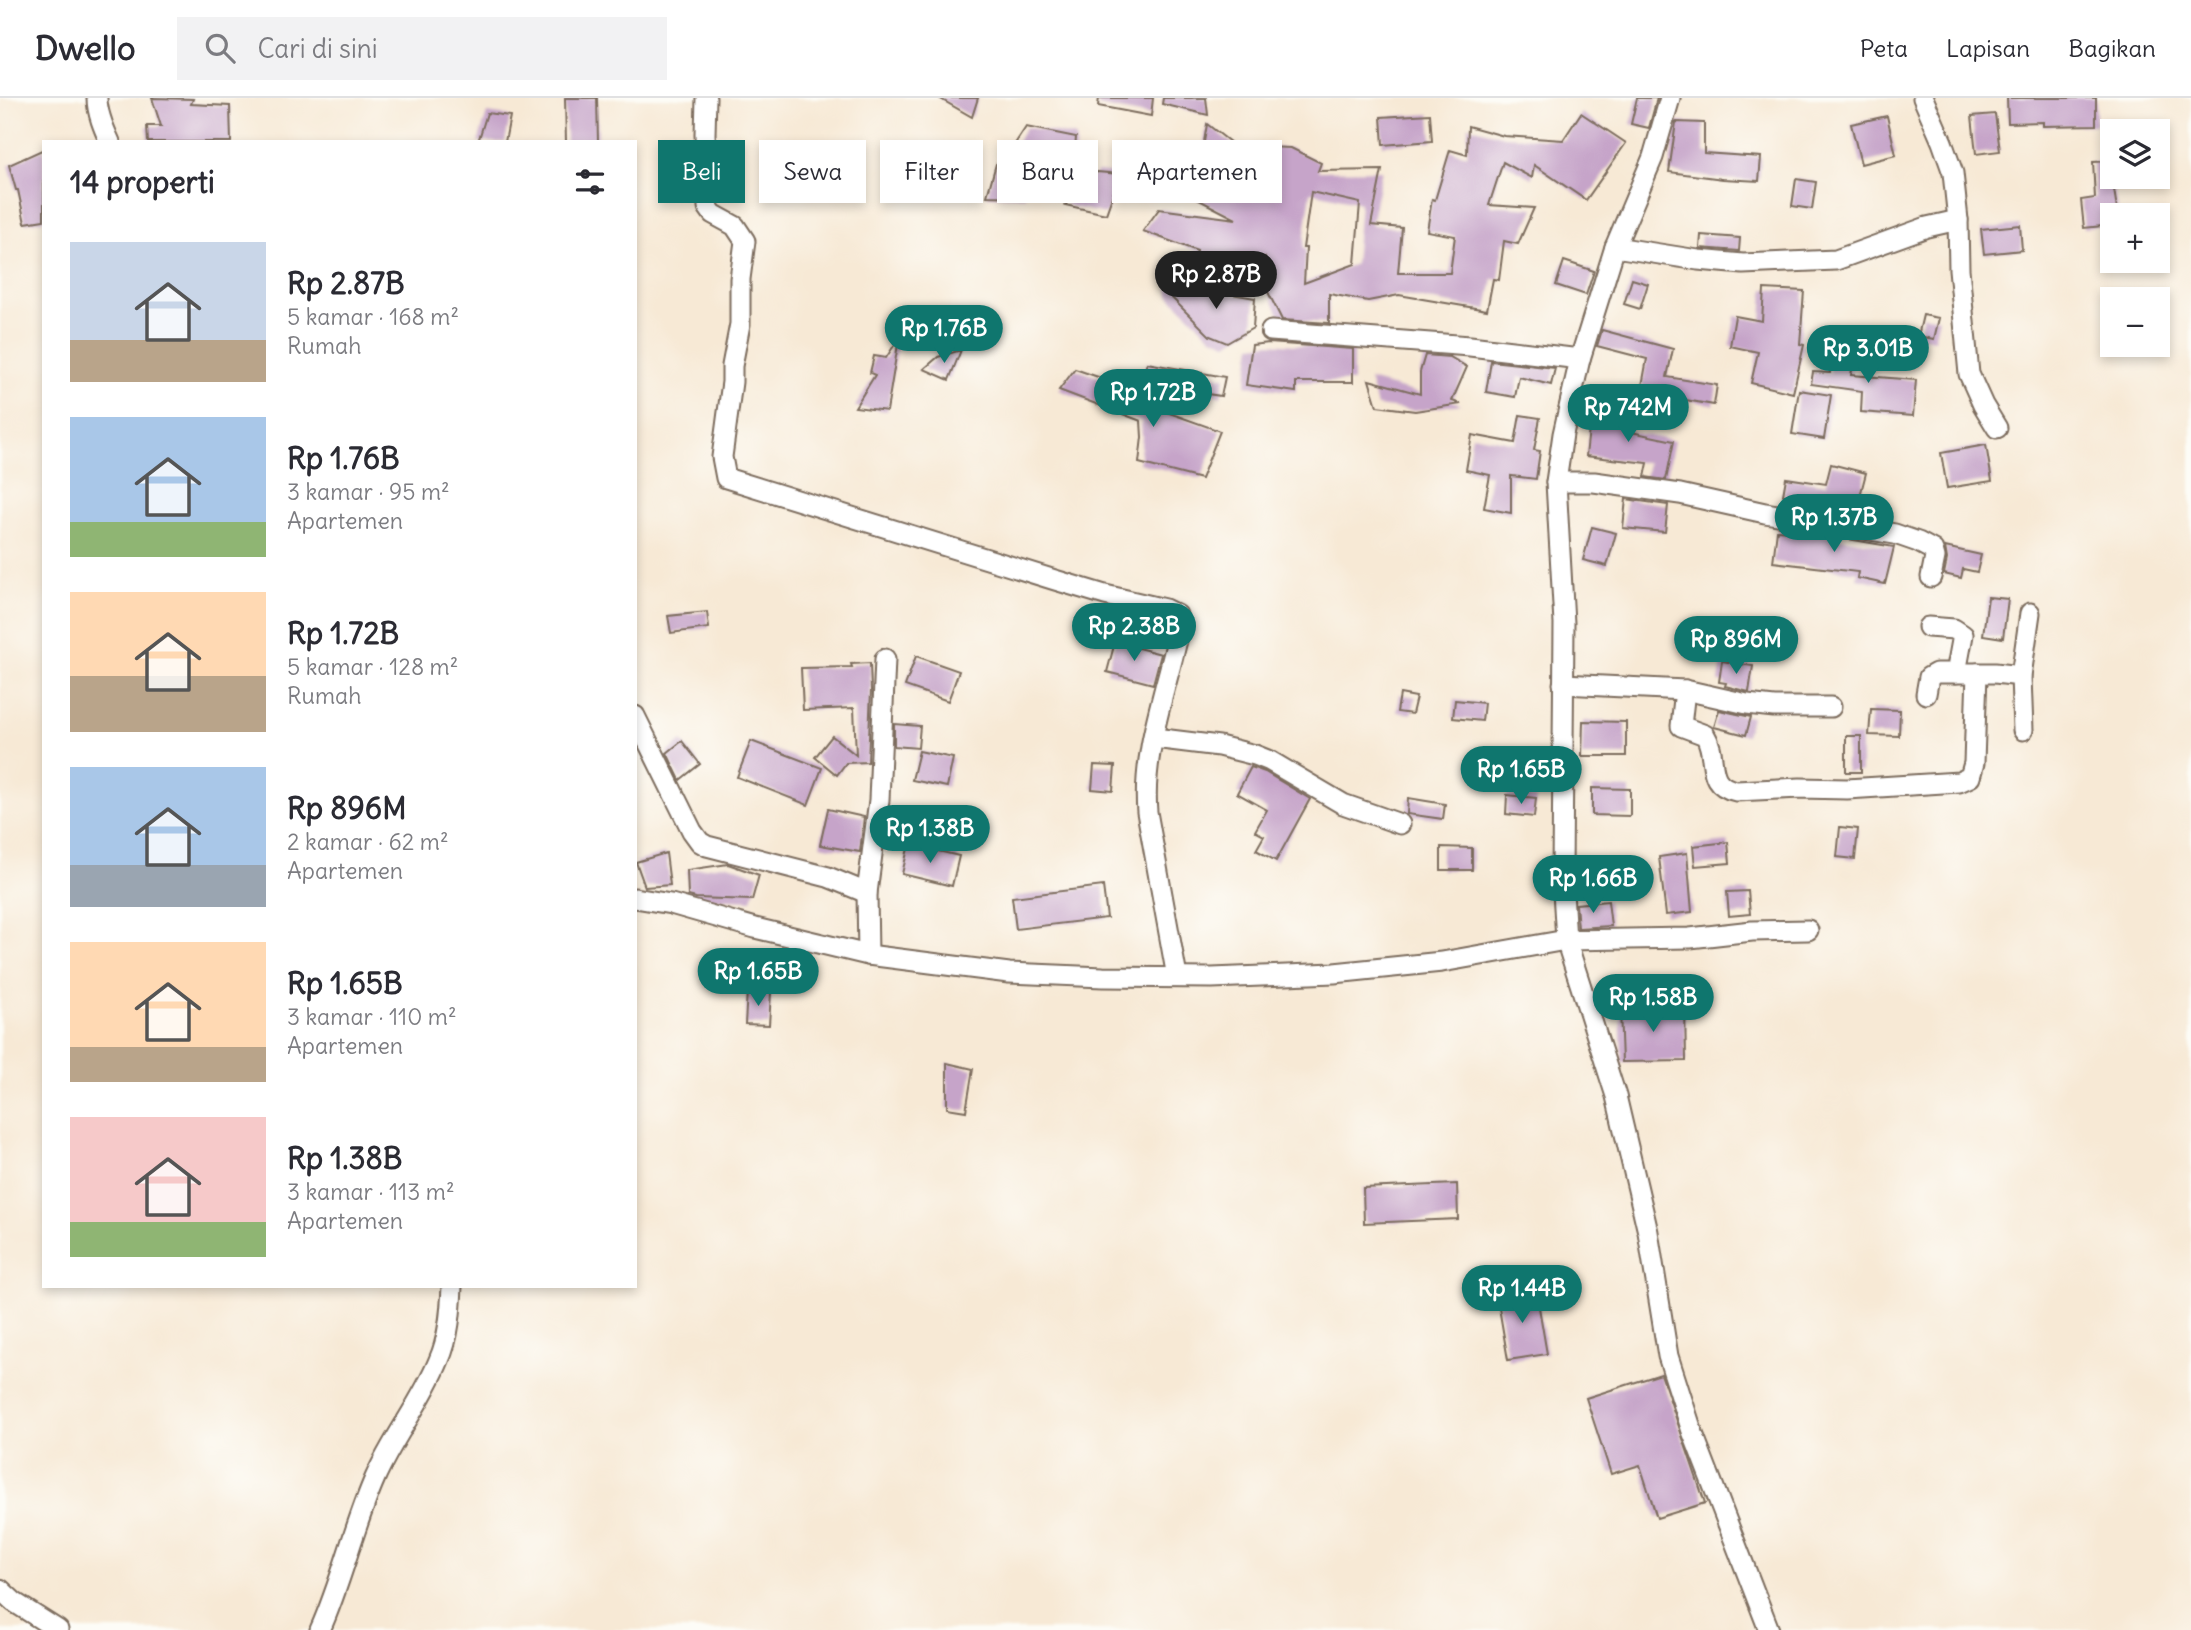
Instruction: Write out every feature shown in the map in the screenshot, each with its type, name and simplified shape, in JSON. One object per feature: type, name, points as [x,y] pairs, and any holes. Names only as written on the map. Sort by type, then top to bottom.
[{"type":"street","points":[[96,98],[100,118],[109,140]]},
{"type":"street","points":[[706,98],[708,207],[713,214],[735,226],[744,241],[740,279],[740,324],[732,366],[722,457],[726,478],[1055,580],[1166,608],[1177,615],[1180,625],[1178,636],[1145,789],[1177,977]]},
{"type":"street","points":[[1670,98],[1653,157],[1615,247],[1580,359],[1563,434],[1556,482],[1562,564],[1562,875],[1566,940],[1616,1096],[1648,1232],[1668,1356],[1692,1431],[1769,1630]]},
{"type":"street","points":[[1923,98],[1952,167],[1969,374],[1997,428]]},
{"type":"street","points":[[1615,247],[1743,264],[1836,260],[1927,227],[1958,220]]},
{"type":"street","points":[[1271,331],[1470,346],[1580,359]]},
{"type":"street","points":[[1556,482],[1594,482],[1668,493],[1765,513],[1895,534],[1933,551],[1935,557],[1931,577]]},
{"type":"street","points":[[2023,730],[2021,676],[2030,613]]},
{"type":"street","points":[[1928,627],[1954,629],[1963,635],[1956,673]]},
{"type":"street","points":[[868,955],[867,893],[879,800],[885,659]]},
{"type":"street","points":[[1685,690],[1681,726],[1704,735],[1712,750],[1716,782],[1721,786],[1735,791],[1884,787],[1959,782],[1970,777],[1974,763],[1977,673]]},
{"type":"street","points":[[1926,694],[1931,674],[2021,676]]},
{"type":"street","points":[[1563,684],[1685,690],[1774,708],[1831,707]]},
{"type":"street","points":[[637,720],[699,842],[828,877],[867,893]]},
{"type":"street","points":[[1154,738],[1219,746],[1255,755],[1356,810],[1400,824]]},
{"type":"street","points":[[637,898],[671,904],[755,928],[868,955],[1009,973],[1212,978],[1383,970],[1566,940],[1690,938],[1752,931],[1808,930]]},
{"type":"street","points":[[320,1630],[333,1602],[356,1525],[374,1481],[387,1452],[441,1358],[452,1288]]},
{"type":"street","points":[[0,1589],[14,1602],[58,1630]]},
{"type":"building","points":[[152,98],[193,99],[191,104],[230,106],[231,140],[148,140],[147,126],[161,126]]},
{"type":"building","points":[[565,98],[597,98],[598,140],[566,140]]},
{"type":"building","points":[[939,98],[978,98],[972,117]]},
{"type":"building","points":[[1099,98],[1153,98],[1151,116],[1098,106]]},
{"type":"building","points":[[1163,98],[1206,98],[1208,115],[1162,104]]},
{"type":"building","points":[[1637,98],[1657,98],[1649,128],[1631,124]]},
{"type":"building","points":[[2007,98],[2096,98],[2096,125],[2043,126],[2043,122],[2008,123]]},
{"type":"building","points":[[487,113],[510,116],[505,140],[479,140]]},
{"type":"building","points":[[1581,113],[1626,143],[1586,200],[1534,165],[1532,178],[1503,162],[1489,205],[1534,208],[1518,244],[1504,241],[1499,280],[1493,279],[1487,310],[1399,295],[1368,301],[1329,294],[1329,323],[1282,320],[1263,282],[1265,257],[1195,267],[1197,251],[1143,231],[1159,209],[1236,219],[1205,203],[1282,203],[1282,148],[1291,148],[1321,163],[1318,171],[1382,170],[1371,225],[1402,228],[1398,273],[1450,273],[1455,236],[1427,231],[1432,199],[1435,200],[1450,150],[1467,155],[1468,126],[1504,136],[1563,140]],"holes":[[[1311,192],[1360,203],[1355,264],[1304,283],[1306,248],[1303,248]]]},
{"type":"building","points":[[1430,114],[1432,141],[1383,145],[1381,117]]},
{"type":"building","points":[[1995,114],[2000,151],[1976,154],[1972,116]]},
{"type":"building","points":[[1887,116],[1896,155],[1861,164],[1851,124]]},
{"type":"building","points":[[1676,122],[1704,123],[1704,153],[1761,157],[1759,181],[1669,172]]},
{"type":"building","points":[[1207,124],[1227,140],[1204,140]]},
{"type":"building","points":[[1026,127],[1076,137],[1076,140],[1017,140]]},
{"type":"building","points":[[42,150],[42,220],[25,223],[9,165]]},
{"type":"building","points":[[2093,162],[2100,162],[2100,189],[2114,189],[2116,203],[2100,203],[2100,226],[2084,228],[2081,200],[2095,198]]},
{"type":"building","points":[[996,164],[997,196],[987,196]]},
{"type":"building","points":[[1098,172],[1112,173],[1112,197],[1106,214],[1065,205],[1098,203]]},
{"type":"building","points":[[1796,179],[1816,182],[1812,209],[1792,206]]},
{"type":"building","points":[[2020,225],[2022,250],[1984,254],[1981,229]]},
{"type":"building","points":[[1701,235],[1740,238],[1739,251],[1700,248]]},
{"type":"building","points":[[1564,261],[1594,271],[1586,295],[1556,285]]},
{"type":"building","points":[[1632,279],[1648,284],[1640,309],[1624,304]]},
{"type":"building","points":[[1168,283],[1255,298],[1253,328],[1227,343],[1210,336],[1169,295]]},
{"type":"building","points":[[1764,289],[1804,291],[1800,344],[1804,345],[1793,393],[1751,383],[1758,352],[1730,346],[1735,316],[1762,321]]},
{"type":"building","points":[[1923,315],[1939,318],[1934,339],[1918,336]]},
{"type":"building","points":[[1602,330],[1673,349],[1667,377],[1717,385],[1714,405],[1663,396],[1662,405],[1639,402],[1647,359],[1597,346]]},
{"type":"building","points":[[899,338],[887,411],[855,407],[875,375],[870,373],[874,356],[886,358]]},
{"type":"building","points":[[1834,341],[1857,344],[1851,375],[1916,380],[1913,416],[1861,412],[1862,391],[1811,384],[1813,372],[1830,373]]},
{"type":"building","points":[[1269,343],[1353,349],[1353,382],[1296,382],[1296,392],[1246,385],[1252,345]]},
{"type":"building","points":[[961,350],[949,380],[924,369],[938,357]]},
{"type":"building","points":[[1425,355],[1450,357],[1467,367],[1452,401],[1461,404],[1415,411],[1377,406],[1369,380],[1420,394],[1420,372]]},
{"type":"building","points":[[1491,361],[1555,368],[1551,385],[1519,377],[1515,397],[1486,392]]},
{"type":"building","points":[[1147,363],[1225,377],[1221,396],[1140,384]]},
{"type":"building","points":[[1075,369],[1101,378],[1099,388],[1220,431],[1201,479],[1139,463],[1141,421],[1059,390]]},
{"type":"building","points":[[1799,390],[1831,395],[1824,439],[1792,434]]},
{"type":"building","points":[[1591,411],[1633,415],[1631,432],[1674,441],[1666,480],[1645,477],[1648,463],[1586,456]]},
{"type":"building","points":[[1520,415],[1540,418],[1534,450],[1540,451],[1536,479],[1511,476],[1511,513],[1484,508],[1490,475],[1466,470],[1472,435],[1515,443]]},
{"type":"building","points":[[1986,445],[1992,481],[1947,488],[1941,453]]},
{"type":"building","points":[[1831,464],[1866,473],[1855,515],[1819,509],[1821,501],[1783,495],[1786,478],[1826,484]]},
{"type":"building","points":[[1626,499],[1668,505],[1665,532],[1623,528]]},
{"type":"building","points":[[1592,527],[1616,533],[1607,566],[1583,560]]},
{"type":"building","points":[[1777,530],[1813,533],[1894,547],[1885,584],[1857,578],[1858,572],[1773,562]]},
{"type":"building","points":[[1945,547],[1981,555],[1977,572],[1963,569],[1961,578],[1944,574],[1947,559]]},
{"type":"building","points":[[1988,597],[2008,599],[2003,638],[1983,635]]},
{"type":"building","points":[[707,612],[709,628],[671,633],[668,616]]},
{"type":"building","points":[[1686,622],[1712,623],[1712,646],[1685,645]]},
{"type":"building","points":[[1115,642],[1161,654],[1153,684],[1107,672]]},
{"type":"building","points":[[916,656],[959,671],[948,701],[905,686]]},
{"type":"building","points":[[1722,661],[1753,666],[1749,692],[1719,682]]},
{"type":"building","points":[[870,663],[868,762],[846,763],[837,775],[815,757],[832,736],[856,755],[854,708],[803,710],[801,668],[852,667],[851,664]]},
{"type":"building","points":[[1400,694],[1416,697],[1412,714],[1397,712]]},
{"type":"building","points":[[1455,700],[1484,703],[1482,721],[1453,718]]},
{"type":"building","points":[[1871,709],[1900,710],[1899,736],[1869,735]]},
{"type":"building","points":[[1719,710],[1751,717],[1746,735],[1714,727]]},
{"type":"building","points":[[1583,721],[1626,722],[1626,756],[1582,756]]},
{"type":"building","points":[[894,724],[920,726],[918,748],[894,746]]},
{"type":"building","points":[[1846,736],[1861,736],[1861,772],[1846,772]]},
{"type":"building","points":[[682,741],[700,764],[680,780],[667,753]]},
{"type":"building","points":[[751,741],[822,768],[808,805],[737,777]]},
{"type":"building","points":[[919,751],[953,758],[947,787],[912,780]]},
{"type":"building","points":[[1484,752],[1526,760],[1521,790],[1478,783]]},
{"type":"building","points":[[1094,765],[1115,766],[1113,791],[1092,789]]},
{"type":"building","points":[[1251,767],[1265,772],[1310,799],[1276,861],[1256,850],[1264,836],[1255,831],[1267,810],[1237,793]]},
{"type":"building","points":[[1592,788],[1630,789],[1630,816],[1592,815]]},
{"type":"building","points":[[1507,795],[1536,798],[1534,817],[1506,814]]},
{"type":"building","points":[[1408,798],[1445,804],[1443,819],[1407,814]]},
{"type":"building","points":[[828,809],[864,817],[860,852],[820,845]]},
{"type":"building","points":[[1840,827],[1858,829],[1855,859],[1837,857]]},
{"type":"building","points":[[1728,842],[1730,863],[1695,866],[1693,846]]},
{"type":"building","points":[[909,844],[959,856],[952,886],[902,874]]},
{"type":"building","points":[[1441,847],[1472,848],[1472,870],[1441,870]]},
{"type":"building","points":[[666,853],[670,885],[645,887],[637,862]]},
{"type":"building","points":[[1687,853],[1692,912],[1666,915],[1659,857]]},
{"type":"building","points":[[728,864],[759,875],[752,900],[688,896],[687,870]]},
{"type":"building","points":[[1103,886],[1107,918],[1016,929],[1012,897]]},
{"type":"building","points":[[1748,891],[1750,914],[1729,916],[1727,892]]},
{"type":"building","points":[[1608,901],[1611,926],[1578,928],[1576,904]]},
{"type":"building","points":[[747,991],[771,992],[769,1025],[745,1024]]},
{"type":"building","points":[[1685,1007],[1686,1061],[1622,1062],[1620,1008]]},
{"type":"building","points":[[947,1063],[973,1069],[966,1111],[947,1108]]},
{"type":"building","points":[[1457,1184],[1458,1219],[1364,1223],[1363,1188]]},
{"type":"building","points":[[1536,1290],[1547,1354],[1508,1360],[1497,1296]]},
{"type":"building","points":[[1661,1374],[1705,1503],[1657,1518],[1640,1465],[1611,1474],[1586,1398]]}]
